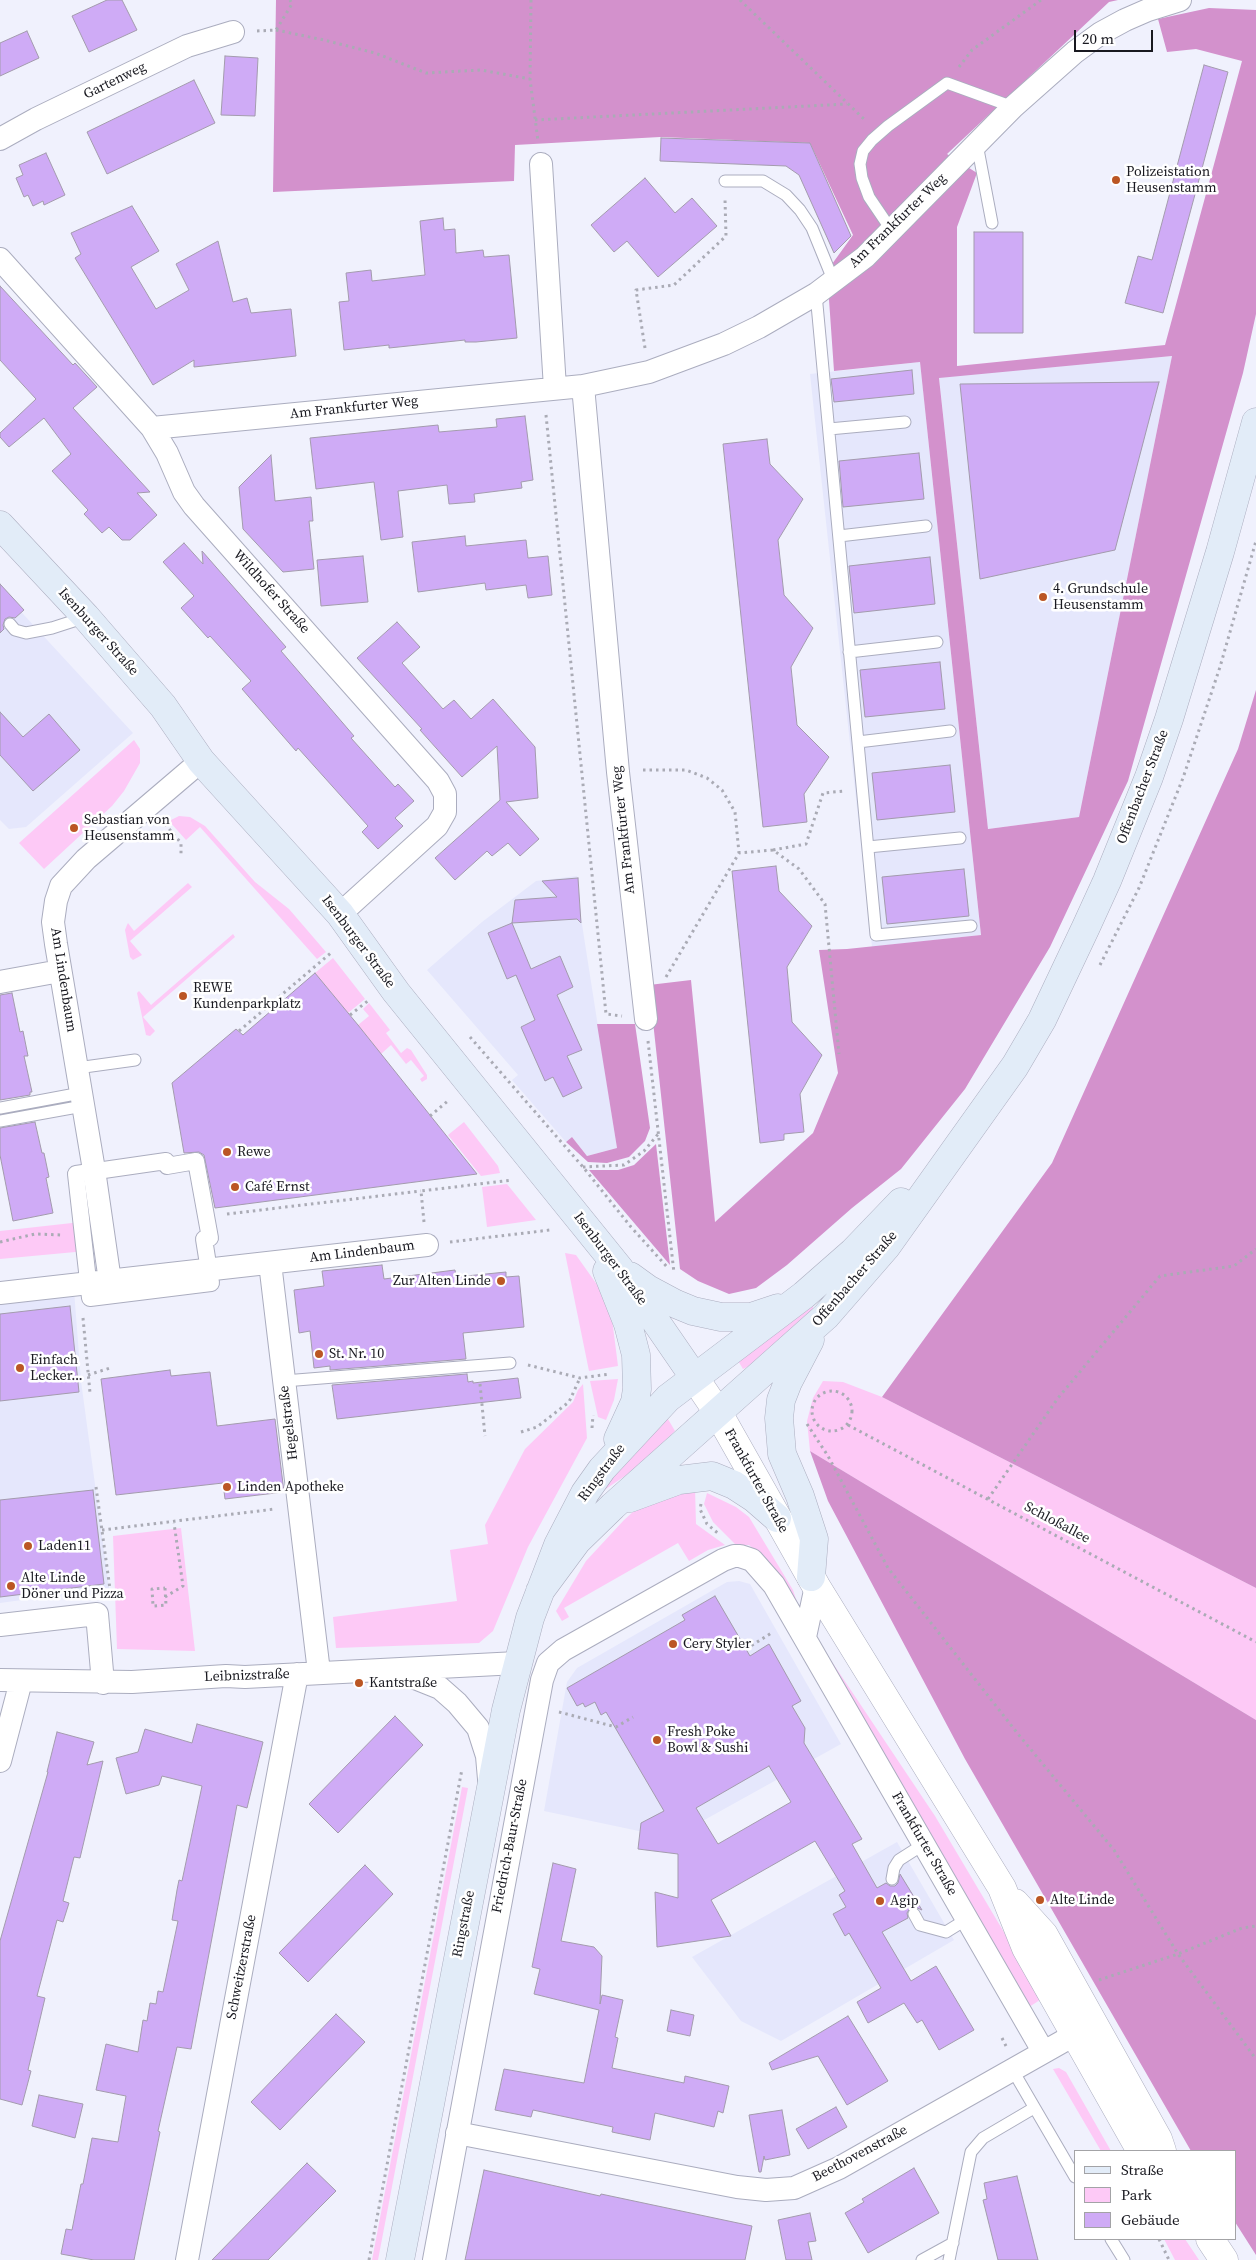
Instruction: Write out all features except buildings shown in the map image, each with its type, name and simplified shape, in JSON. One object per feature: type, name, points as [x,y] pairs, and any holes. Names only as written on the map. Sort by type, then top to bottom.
[{"type":"main road","name":"Offenbacher Straße","points":[[717,1411],[826,1316],[886,1247],[1015,1066],[1042,1020],[1107,881],[1169,719],[1220,552],[1256,422]]},
{"type":"main road","name":"Isenburger Straße","points":[[0,525],[86,617],[163,706],[201,761],[340,914],[396,992],[619,1268],[694,1377]]},
{"type":"main road","name":"Offenbacher Straße","points":[[694,1377],[804,1294],[853,1252],[972,1127]]},
{"type":"main road","points":[[565,1199],[611,1279],[628,1324],[636,1355],[637,1389],[635,1402],[605,1466]]},
{"type":"main road","points":[[619,1268],[648,1289],[676,1304],[693,1311],[721,1317],[751,1317],[774,1309],[804,1294]]},
{"type":"main road","points":[[814,1582],[814,1539],[800,1496],[782,1454],[779,1418],[788,1382],[804,1349],[826,1316]]},
{"type":"main road","name":"Ringstraße","points":[[400,2260],[490,1788],[516,1663],[540,1591],[558,1545],[573,1514],[605,1466],[668,1398],[694,1377]]},
{"type":"main road","name":"Ringstraße","points":[[540,1591],[577,1541],[717,1411]]},
{"type":"main road","points":[[613,1506],[654,1488],[679,1480],[712,1476],[734,1485],[754,1498],[777,1518]]},
{"type":"street","name":"Am Frankfurter Weg","points":[[152,428],[583,386],[649,372],[724,344],[759,327],[825,288],[865,257],[1013,107],[1075,52],[1101,33],[1148,10],[1180,0]]},
{"type":"street","name":"Gartenweg","points":[[0,139],[36,119],[187,46],[233,32]]},
{"type":"street","points":[[541,164],[549,389]]},
{"type":"street","name":"Wildhofer Straße","points":[[0,259],[152,428],[167,453],[184,492],[194,506],[438,781],[445,794],[445,812],[437,826],[340,914]]},
{"type":"street","name":"Am Frankfurter Weg","points":[[583,386],[618,772],[646,1018]]},
{"type":"street","name":"Am Lindenbaum","points":[[93,1283],[94,1171],[53,922],[56,902],[61,886],[86,859],[201,761]]},
{"type":"street","points":[[0,982],[60,971]]},
{"type":"street","points":[[93,1283],[83,1239],[76,1174],[166,1161],[167,1166],[196,1161],[210,1238],[204,1239],[209,1270]]},
{"type":"street","name":"Am Lindenbaum","points":[[0,1293],[427,1245]]},
{"type":"street","name":"Hegelstraße","points":[[270,1263],[320,1672]]},
{"type":"street","name":"Frankfurter Straße","points":[[694,1377],[717,1411],[814,1582],[1002,1888],[1026,1948],[1084,2029],[1158,2139],[1162,2150]]},
{"type":"street","name":"Friedrich-Baur-Straße","points":[[434,2260],[536,1707],[548,1663],[563,1650],[723,1560],[740,1556],[752,1560]]},
{"type":"street","name":"Frankfurter Straße","points":[[752,1560],[774,1584],[1043,2051]]},
{"type":"street","points":[[799,1628],[814,1582]]},
{"type":"street","points":[[0,1625],[97,1614],[103,1683]]},
{"type":"street","name":"Leibnizstraße","points":[[11,1681],[103,1683],[516,1663]]},
{"type":"street","name":"Leibnizstraße","points":[[390,1669],[418,1678],[440,1688],[458,1703],[478,1728],[486,1756],[490,1788]]},
{"type":"street","name":"Schweitzerstraße","points":[[187,2260],[297,1674]]},
{"type":"street","points":[[0,1761],[11,1681]]},
{"type":"street","name":"Frankfurter Straße","points":[[1084,2029],[1141,2150]]},
{"type":"street","name":"Beethovenstraße","points":[[457,2132],[737,2187],[766,2190],[794,2188],[839,2168],[1084,2029]]},
{"type":"street","points":[[1211,2240],[1224,2260]]},
{"type":"lane","points":[[892,230],[869,197],[862,178],[860,164],[863,151],[880,134],[947,83],[1013,107]]},
{"type":"lane","points":[[977,144],[992,223]]},
{"type":"lane","points":[[725,181],[763,181],[775,186],[786,195],[800,210],[812,228],[825,288],[829,429],[876,935],[971,926]]},
{"type":"lane","points":[[829,429],[905,422]]},
{"type":"lane","points":[[839,536],[926,526]]},
{"type":"lane","points":[[10,624],[15,630],[26,633],[52,628],[86,617]]},
{"type":"lane","points":[[849,652],[937,642]]},
{"type":"lane","points":[[858,742],[950,731]]},
{"type":"lane","points":[[868,847],[960,838]]},
{"type":"lane","points":[[77,1068],[135,1060]]},
{"type":"lane","points":[[0,1108],[82,1100]]},
{"type":"lane","points":[[0,1122],[82,1100]]},
{"type":"lane","points":[[284,1381],[510,1363]]},
{"type":"lane","points":[[892,1879],[894,1868],[899,1860],[924,1844]]},
{"type":"lane","points":[[914,1914],[920,1925],[946,1932],[967,1919]]},
{"type":"lane","points":[[1012,2069],[1074,2175]]},
{"type":"lane","points":[[949,2260],[971,2152],[983,2138],[1034,2108]]},
{"type":"lane","points":[[1113,2240],[1124,2260]]},
{"type":"lane","points":[[922,2260],[953,2243]]},
{"type":"path","points":[[276,30],[292,4],[290,0]]},
{"type":"path","points":[[531,0],[530,79],[541,164]]},
{"type":"path","points":[[740,0],[880,134]]},
{"type":"path","points":[[947,83],[972,50],[1040,0]]},
{"type":"path","points":[[233,32],[276,30],[324,40],[374,53],[426,73],[481,70],[530,79]]},
{"type":"path","points":[[535,120],[847,104]]},
{"type":"path","points":[[649,372],[636,290],[674,285],[726,236],[725,181]]},
{"type":"path","points":[[465,1031],[583,1167],[631,1228],[674,1274],[646,1018],[606,1014],[549,389]]},
{"type":"path","points":[[618,772],[662,769],[686,770],[707,778],[722,790],[735,812],[739,853],[666,978],[642,982]]},
{"type":"path","points":[[739,853],[773,850],[806,844],[824,793],[847,790]]},
{"type":"path","points":[[161,819],[181,843],[181,855]]},
{"type":"path","points":[[773,850],[799,869],[825,904],[839,1054]]},
{"type":"path","points":[[239,1031],[332,952]]},
{"type":"path","points":[[350,1015],[371,998]]},
{"type":"path","points":[[430,1116],[450,1100]]},
{"type":"path","points":[[583,1167],[624,1165],[644,1151],[660,1133]]},
{"type":"path","points":[[206,1217],[511,1180],[565,1199]]},
{"type":"path","points":[[421,1191],[427,1245],[550,1230]]},
{"type":"path","points":[[0,1242],[35,1234],[83,1239]]},
{"type":"path","points":[[988,1499],[1058,1398],[1160,1276],[1234,1266],[1256,1249]]},
{"type":"path","points":[[90,1393],[88,1375],[93,1283]]},
{"type":"path","points":[[510,1363],[522,1364],[580,1378],[611,1374]]},
{"type":"path","points":[[479,1366],[485,1436]]},
{"type":"path","points":[[88,1375],[110,1368]]},
{"type":"path","points":[[521,1432],[537,1427],[569,1402],[580,1378]]},
{"type":"path","points":[[836,1391],[846,1396],[852,1405],[852,1415],[848,1425],[839,1431],[828,1432],[819,1427],[812,1417],[812,1408],[817,1398],[826,1392],[836,1391]]},
{"type":"path","points":[[804,1418],[828,1456],[888,1568],[1018,1734],[1114,1850],[1178,1954],[1256,2059]]},
{"type":"path","name":"Schloßallee","points":[[848,1425],[1256,1642]]},
{"type":"path","points":[[96,1487],[110,1589],[97,1614]]},
{"type":"path","points":[[102,1530],[174,1523],[299,1506]]},
{"type":"path","points":[[165,1597],[182,1586],[174,1523]]},
{"type":"path","points":[[165,1588],[165,1597],[166,1605],[153,1606],[152,1589],[165,1588]]},
{"type":"path","points":[[746,1649],[799,1628]]},
{"type":"path","points":[[536,1707],[616,1726],[633,1717]]},
{"type":"path","points":[[1092,1982],[1178,1954],[1242,1928],[1256,1926]]},
{"type":"path","points":[[1159,2240],[1169,2260]]},
{"type":"shaded area","points":[[276,0],[1118,0],[1109,2],[947,154],[977,173],[957,227],[957,366],[1165,345],[1242,61],[1196,49],[1167,52],[1158,19],[1209,8],[1256,10],[1256,314],[1243,373],[1128,781],[1050,947],[965,1089],[901,1169],[852,1208],[787,1265],[756,1288],[729,1294],[698,1281],[680,1269],[649,985],[691,980],[715,1222],[813,1133],[838,1073],[819,950],[847,949],[981,935],[920,362],[834,371],[827,271],[853,235],[810,143],[660,137],[515,145],[514,181],[273,192]],"holes":[[[1172,356],[1079,817],[988,829],[939,378]]]},
{"type":"shaded area","name":"4. Grundschule Heusenstamm","points":[[1172,356],[1079,817],[988,829],[939,377]]},
{"type":"shaded area","points":[[920,362],[981,935],[872,947],[810,374]]},
{"type":"shaded area","points":[[0,589],[133,733],[26,827],[9,829],[0,820]]},
{"type":"shaded area","points":[[1256,690],[1256,1588],[882,1397],[1052,1163],[1238,749]]},
{"type":"shaded area","points":[[577,876],[581,918],[617,1148],[587,1156],[572,1137],[566,1142],[512,1080],[518,1075],[427,970],[482,922],[536,881]]},
{"type":"shaded area","points":[[597,1024],[635,1024],[650,1128],[645,1141],[629,1157],[607,1163],[588,1162],[566,1142],[572,1137],[587,1156],[617,1148]]},
{"type":"shaded area","points":[[656,1144],[670,1265],[589,1170],[618,1170],[634,1165]]},
{"type":"shaded area","points":[[73,1277],[81,1381],[109,1588],[0,1603],[0,1285]]},
{"type":"shaded area","points":[[810,1451],[1256,1720],[1256,2255],[1236,2224],[1236,2150],[1190,2150],[965,1759],[828,1501]]},
{"type":"shaded area","points":[[739,1581],[750,1584],[841,1744],[672,1838],[544,1811],[567,1682],[577,1668],[727,1582]]},
{"type":"shaded area","points":[[897,1842],[954,1940],[781,2041],[741,2021],[692,1957]]},
{"type":"green space","points":[[134,740],[140,749],[140,763],[124,791],[112,806],[44,869],[19,843]]},
{"type":"green space","points":[[179,816],[190,817],[205,826],[255,882],[289,909],[326,952],[317,959],[200,827],[186,840],[169,821]]},
{"type":"green space","points":[[188,883],[192,887],[130,941],[142,955],[133,960],[130,957],[125,930],[128,923],[134,931]]},
{"type":"green space","points":[[233,934],[235,937],[143,1017],[155,1031],[150,1036],[146,1035],[137,993],[139,991],[151,1005]]},
{"type":"green space","points":[[333,958],[365,999],[348,1013],[315,973]]},
{"type":"green space","points":[[369,1003],[390,1030],[386,1033],[401,1053],[407,1048],[411,1050],[427,1075],[427,1079],[422,1082],[420,1079],[424,1076],[411,1060],[406,1064],[391,1045],[381,1054],[358,1025],[369,1016],[363,1009]]},
{"type":"green space","points":[[464,1122],[498,1166],[500,1173],[481,1176],[448,1135]]},
{"type":"green space","points":[[507,1184],[536,1220],[487,1227],[482,1187]]},
{"type":"green space","points":[[81,1222],[86,1251],[0,1259],[0,1231]]},
{"type":"green space","points":[[565,1253],[576,1255],[598,1286],[612,1319],[618,1366],[589,1371]]},
{"type":"green space","points":[[809,1306],[813,1306],[813,1309],[797,1326],[758,1362],[743,1369],[737,1359]]},
{"type":"green space","points":[[618,1379],[614,1400],[606,1420],[598,1417],[590,1381]]},
{"type":"green space","points":[[823,1381],[843,1382],[882,1397],[1256,1588],[1256,1720],[810,1451],[807,1421],[813,1398]]},
{"type":"green space","points":[[583,1384],[587,1438],[528,1547],[493,1631],[479,1643],[336,1648],[333,1617],[457,1601],[450,1550],[488,1544],[485,1525],[525,1449],[573,1402]]},
{"type":"green space","points":[[665,1414],[675,1431],[635,1469],[603,1491],[614,1464]]},
{"type":"green space","points":[[695,1488],[696,1524],[725,1545],[708,1550],[689,1561],[678,1543],[564,1608],[569,1617],[562,1621],[556,1611],[586,1561],[624,1520],[654,1493]]},
{"type":"green space","points":[[707,1493],[736,1507],[749,1517],[793,1590],[798,1605],[764,1557],[749,1545],[736,1545],[713,1522],[704,1504]]},
{"type":"green space","points":[[181,1528],[195,1651],[117,1649],[113,1536]]},
{"type":"green space","points":[[824,1650],[935,1816],[1043,1998],[1026,2009]]},
{"type":"green space","points":[[462,1787],[468,1788],[378,2260],[372,2260]]},
{"type":"green space","points":[[1059,2068],[1066,2072],[1110,2150],[1100,2150],[1053,2069]]},
{"type":"green space","points":[[1165,2240],[1186,2240],[1199,2260],[1175,2260]]},
{"type":"place","name":"Polizeistation Heusenstamm","points":[[1116,180]]},
{"type":"place","name":"4. Grundschule Heusenstamm","points":[[1043,597]]},
{"type":"place","name":"Sebastian von Heusenstamm","points":[[74,828]]},
{"type":"place","name":"REWE Kundenparkplatz","points":[[183,996]]},
{"type":"place","name":"Rewe","points":[[227,1152]]},
{"type":"place","name":"Café Ernst","points":[[235,1187]]},
{"type":"place","name":"Zur Alten Linde","points":[[501,1281]]},
{"type":"place","name":"St. Nr. 10","points":[[319,1354]]},
{"type":"place","name":"Einfach Lecker...","points":[[20,1368]]},
{"type":"place","name":"Linden Apotheke","points":[[227,1487]]},
{"type":"place","name":"Laden11","points":[[28,1546]]},
{"type":"place","name":"Alte Linde Döner und Pizza","points":[[11,1586]]},
{"type":"place","name":"Cery Styler","points":[[673,1644]]},
{"type":"place","name":"Kantstraße","points":[[359,1683]]},
{"type":"place","name":"Fresh Poke Bowl & Sushi","points":[[657,1740]]},
{"type":"place","name":"Alte Linde","points":[[1040,1900]]},
{"type":"place","name":"Agip","points":[[880,1901]]}]
